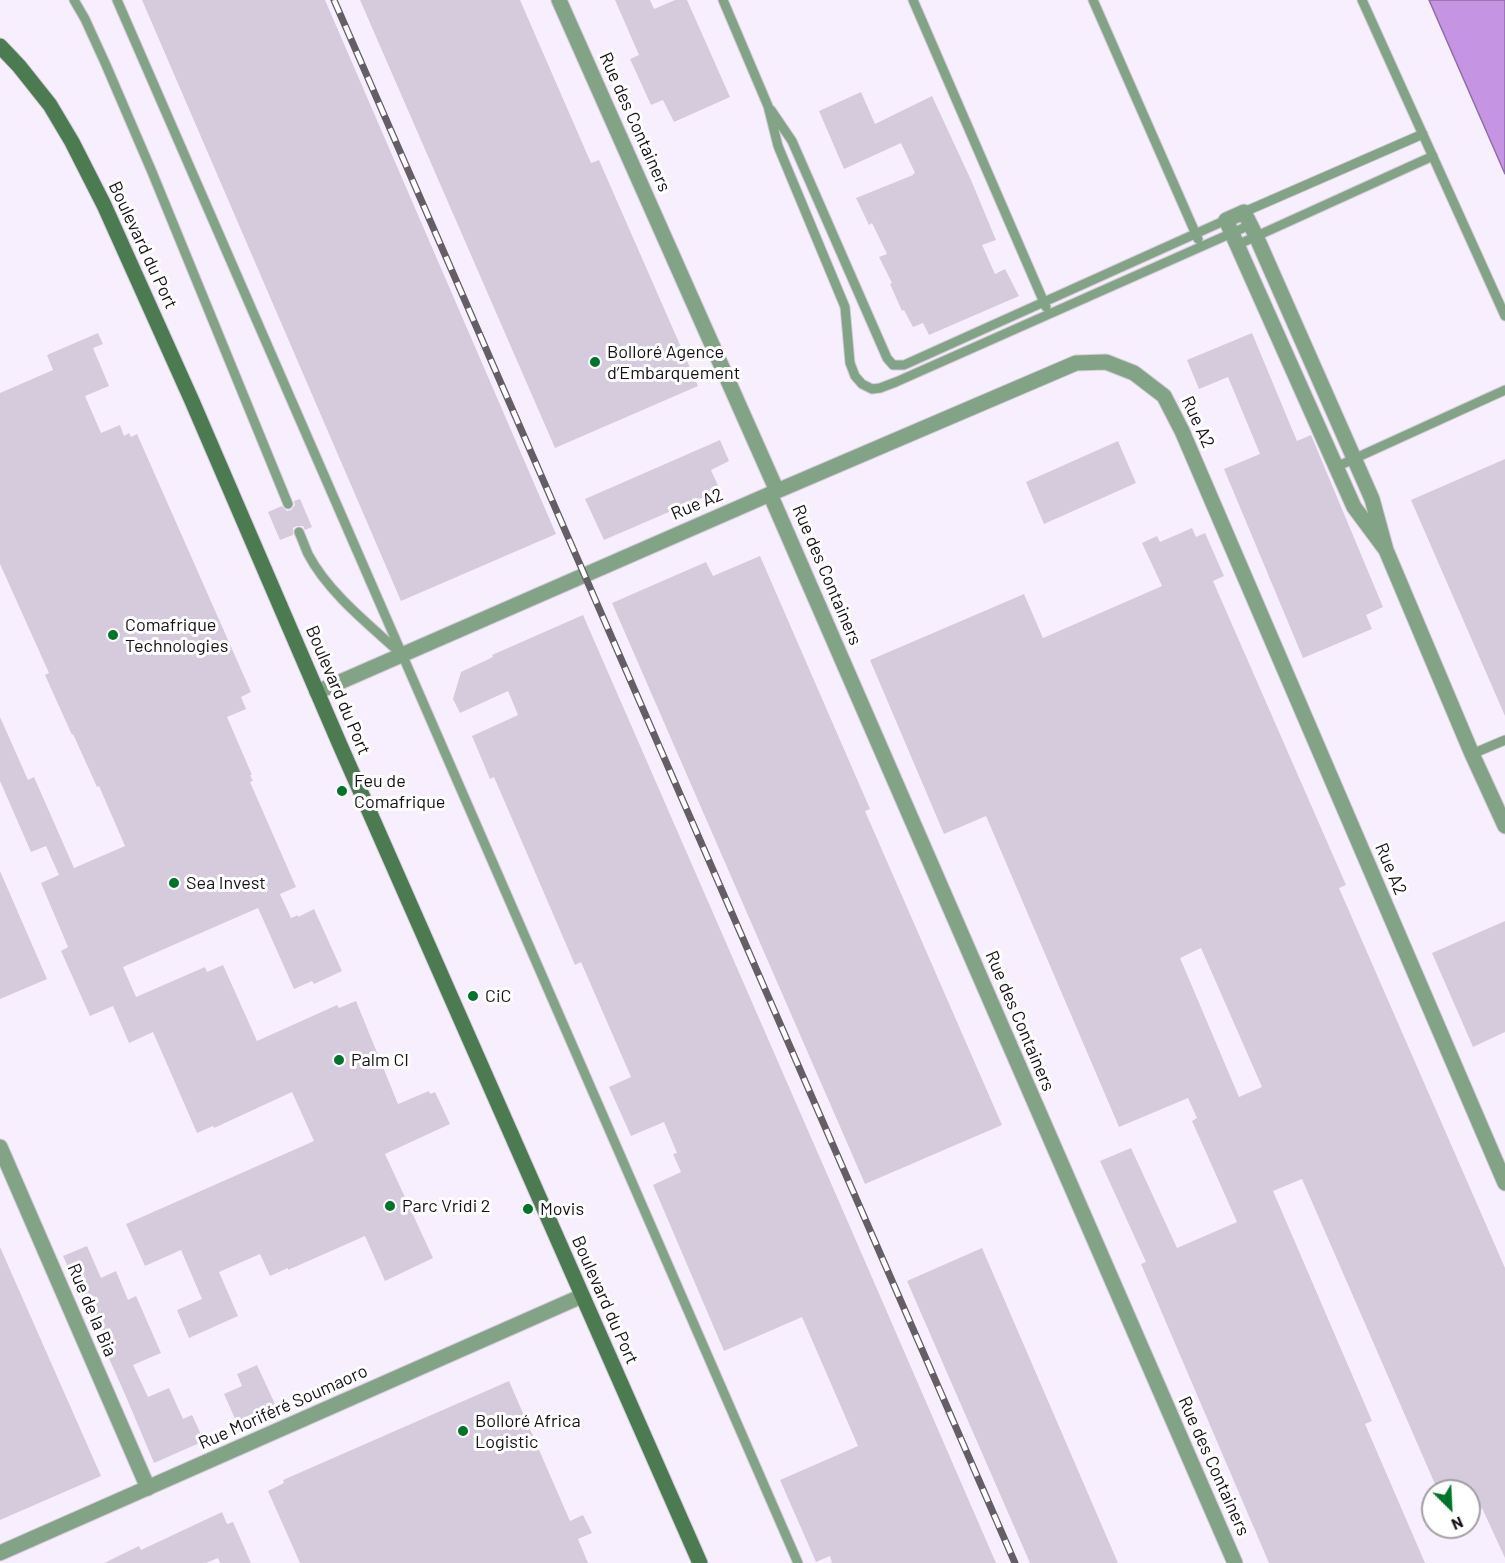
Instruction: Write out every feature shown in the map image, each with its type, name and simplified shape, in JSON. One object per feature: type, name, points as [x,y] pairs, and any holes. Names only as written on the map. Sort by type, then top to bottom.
[{"type":"main road","name":"Boulevard du Port","points":[[0,46],[50,105],[104,205],[197,411],[317,692],[700,1563]]},
{"type":"street","name":"Rue des Containers","points":[[559,0],[774,492],[1235,1563]]},
{"type":"street","points":[[1386,550],[1354,507],[1231,233],[1250,224],[1372,499],[1386,550],[1505,826]]},
{"type":"street","name":"Rue A2","points":[[317,692],[1076,363],[1106,362],[1134,373],[1164,396],[1182,431],[1505,1183]]},
{"type":"street","name":"Rue de la Bia","points":[[0,1147],[148,1488]]},
{"type":"street","name":"Rue Moriféré Soumaoro","points":[[0,1553],[582,1296]]},
{"type":"lane","points":[[74,0],[85,19],[153,172],[288,504]]},
{"type":"lane","points":[[117,0],[798,1563]]},
{"type":"lane","points":[[723,0],[768,106],[777,146],[845,307],[850,363],[861,384],[872,388],[880,388],[896,382],[1201,247],[1423,134]]},
{"type":"lane","points":[[913,0],[1049,314]]},
{"type":"lane","points":[[1094,0],[1201,247]]},
{"type":"lane","points":[[1362,0],[1505,316]]},
{"type":"lane","points":[[768,106],[792,141],[887,358],[893,365],[904,365],[1196,233],[1231,233]]},
{"type":"lane","points":[[1250,224],[1433,156]]},
{"type":"lane","points":[[1335,467],[1505,390]]},
{"type":"lane","points":[[299,532],[309,555],[323,577],[348,606],[402,654]]},
{"type":"lane","points":[[1473,754],[1505,740]]},
{"type":"shaded area","points":[[1429,0],[1505,0],[1505,174]]},
{"type":"building","points":[[142,0],[325,0],[556,534],[401,601]]},
{"type":"building","points":[[360,0],[520,0],[591,163],[599,160],[698,386],[555,448]]},
{"type":"building","points":[[615,0],[650,0],[654,9],[675,0],[687,0],[730,97],[674,122],[663,100],[651,105],[630,59],[639,55]]},
{"type":"building","points":[[861,92],[875,124],[932,96],[996,240],[982,245],[995,274],[1005,269],[1019,296],[929,335],[923,323],[913,327],[904,310],[902,311],[879,257],[887,254],[872,223],[869,225],[856,198],[915,173],[901,143],[844,169],[819,111]]},
{"type":"building","points":[[98,333],[103,344],[93,348],[109,386],[85,396],[101,433],[120,425],[124,436],[129,433],[131,437],[137,434],[251,692],[241,697],[246,709],[227,717],[252,775],[250,775],[253,781],[250,782],[296,887],[280,894],[291,918],[314,909],[342,971],[314,984],[312,981],[294,989],[258,908],[123,967],[136,997],[205,967],[207,972],[223,965],[257,1041],[337,1005],[339,1008],[356,1001],[398,1104],[429,1091],[430,1094],[435,1092],[450,1124],[385,1154],[433,1258],[385,1281],[365,1236],[270,1276],[260,1254],[219,1272],[238,1316],[189,1338],[177,1310],[202,1299],[181,1250],[145,1266],[126,1224],[314,1141],[292,1092],[214,1128],[213,1126],[197,1133],[153,1032],[129,1043],[113,1006],[90,1016],[61,951],[68,947],[41,883],[59,875],[46,846],[31,852],[0,781],[0,717],[28,780],[34,777],[74,868],[125,846],[99,786],[97,787],[45,675],[49,673],[0,564],[0,393],[53,370],[47,355]]},
{"type":"building","points":[[1252,333],[1297,441],[1311,435],[1383,607],[1366,615],[1372,629],[1303,658],[1224,469],[1260,454],[1228,377],[1199,389],[1187,360]]},
{"type":"building","points":[[720,440],[729,461],[711,470],[720,490],[604,540],[585,499]]},
{"type":"building","points":[[1118,441],[1136,483],[1044,524],[1026,482]]},
{"type":"building","points":[[1505,459],[1505,716],[1411,500]]},
{"type":"building","points":[[300,499],[312,527],[305,530],[303,526],[297,526],[293,528],[293,535],[280,540],[268,512],[282,506],[287,511],[291,510],[295,505],[294,501]]},
{"type":"building","points":[[1192,528],[1196,537],[1205,533],[1224,576],[1213,581],[1346,885],[1339,888],[1505,1268],[1505,1558],[1481,1508],[1481,1479],[1433,1479],[1302,1179],[1273,1191],[1372,1421],[1365,1424],[1425,1563],[1269,1563],[1141,1264],[1146,1262],[1100,1161],[1131,1148],[1177,1248],[1237,1222],[1192,1121],[1197,1118],[1188,1098],[1119,1127],[986,816],[944,834],[870,660],[1024,594],[1043,638],[1162,586],[1142,543],[1157,536],[1160,542]],"holes":[[[1201,948],[1262,1087],[1239,1097],[1180,958]]]},
{"type":"building","points":[[760,556],[870,809],[865,811],[1002,1125],[865,1184],[612,603],[706,562],[713,576]]},
{"type":"building","points":[[583,615],[996,1563],[832,1563],[830,1556],[816,1562],[780,1480],[858,1446],[802,1317],[724,1351],[653,1185],[681,1172],[673,1154],[677,1153],[664,1122],[631,1136],[609,1087],[631,1077],[581,962],[575,965],[494,777],[490,779],[472,736],[518,715],[508,691],[460,713],[453,699],[461,672],[493,657],[492,655]]},
{"type":"building","points":[[0,871],[47,979],[0,999]]},
{"type":"building","points":[[1505,921],[1505,1032],[1473,1047],[1432,953]]},
{"type":"building","points":[[87,1246],[101,1278],[116,1271],[128,1300],[136,1296],[161,1353],[133,1365],[148,1397],[169,1388],[183,1419],[192,1415],[204,1441],[154,1463],[63,1256]]},
{"type":"building","points":[[0,1247],[101,1476],[0,1520]]},
{"type":"building","points":[[982,1248],[1118,1563],[1030,1563],[907,1281]]},
{"type":"building","points":[[257,1365],[275,1404],[236,1421],[224,1394],[242,1386],[237,1374]]},
{"type":"building","name":"Bolloré Africa Logistic","points":[[509,1381],[570,1521],[583,1515],[592,1533],[578,1539],[588,1563],[300,1563],[268,1491],[284,1483],[283,1480]]},
{"type":"building","points":[[222,1512],[227,1524],[233,1522],[251,1563],[220,1563],[218,1558],[206,1563],[104,1563],[139,1546],[141,1550]]},
{"type":"railway","points":[[334,0],[1015,1563]]},
{"type":"place","name":"Bolloré Agence d‘Embarquement","points":[[595,362]]},
{"type":"place","name":"Comafrique Technologies","points":[[113,635]]},
{"type":"place","name":"Feu de Comafrique","points":[[342,791]]},
{"type":"place","name":"Sea Invest","points":[[174,883]]},
{"type":"place","name":"CiC","points":[[473,996]]},
{"type":"place","name":"Palm CI","points":[[339,1060]]},
{"type":"place","name":"Parc Vridi 2","points":[[390,1206]]},
{"type":"place","name":"Movis","points":[[528,1209]]},
{"type":"place","name":"Bolloré Africa Logistic","points":[[463,1431]]}]
